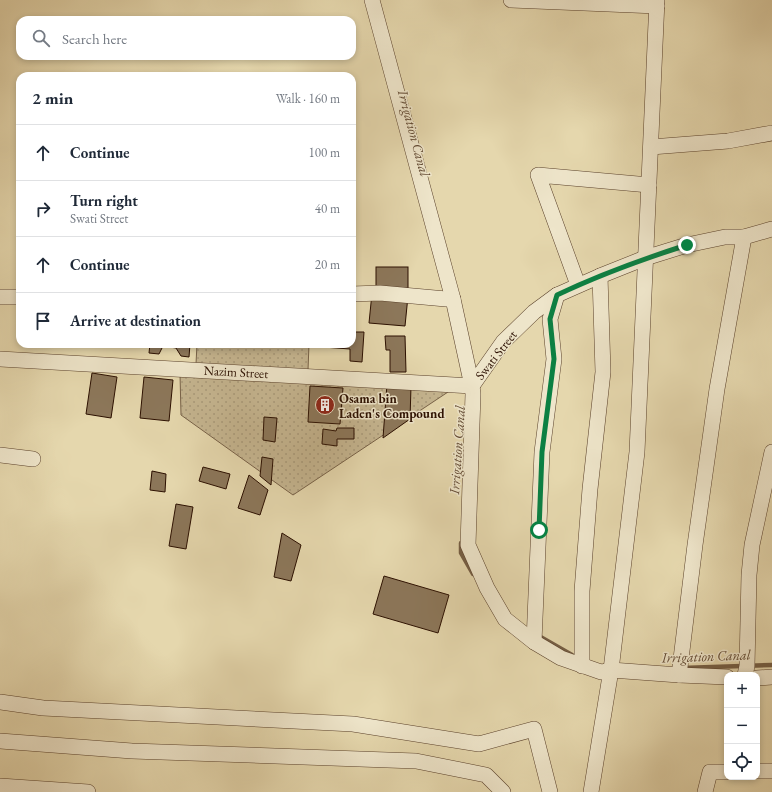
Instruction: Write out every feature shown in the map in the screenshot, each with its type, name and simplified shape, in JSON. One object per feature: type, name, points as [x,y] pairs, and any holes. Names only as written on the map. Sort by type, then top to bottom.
[{"type":"street","points":[[372,0],[453,299],[472,386],[473,394],[468,545],[487,588],[505,619],[534,642],[561,658],[582,666],[601,672],[612,670],[724,677]]},
{"type":"street","points":[[511,0],[657,3],[637,452],[612,670],[591,792]]},
{"type":"street","points":[[651,147],[728,141],[772,133]]},
{"type":"street","points":[[578,285],[538,175],[649,185]]},
{"type":"street","name":"Swati Street","points":[[472,386],[503,342],[534,312],[557,295],[645,258],[687,245],[725,237],[744,237],[772,229]]},
{"type":"street","points":[[679,675],[695,545],[717,389],[744,237]]},
{"type":"street","points":[[582,666],[582,591],[590,490],[603,372],[600,276]]},
{"type":"street","points":[[356,294],[380,293],[453,299]]},
{"type":"street","points":[[534,642],[542,452],[554,359],[550,319],[557,295]]},
{"type":"street","points":[[0,297],[16,297]]},
{"type":"street","name":"Nazim Street","points":[[0,358],[472,386]]},
{"type":"street","points":[[746,672],[749,575],[752,545],[772,452]]},
{"type":"street","points":[[0,455],[33,459]]},
{"type":"street","points":[[760,678],[772,677]]},
{"type":"street","points":[[0,702],[50,709],[353,724],[479,744],[534,729],[550,792]]},
{"type":"street","points":[[0,741],[132,752],[416,761],[486,775],[503,792]]},
{"type":"street","points":[[705,792],[710,772],[724,769]]},
{"type":"street","points":[[760,771],[772,771]]},
{"type":"street","points":[[0,786],[88,792]]},
{"type":"shaded area","points":[[197,348],[309,348],[308,370],[196,364]]},
{"type":"shaded area","points":[[180,374],[451,390],[293,495],[181,415]]},
{"type":"building","points":[[376,267],[408,267],[408,288],[376,288]]},
{"type":"building","points":[[372,293],[408,296],[405,326],[369,323]]},
{"type":"building","points":[[356,332],[364,332],[362,362],[350,361],[350,349],[336,348],[356,348]]},
{"type":"building","points":[[385,336],[405,336],[406,372],[390,372],[390,350],[386,350]]},
{"type":"building","points":[[150,348],[162,348],[159,354],[149,353]]},
{"type":"building","points":[[176,348],[190,348],[189,357],[181,356]]},
{"type":"building","points":[[92,373],[117,377],[111,418],[86,414]]},
{"type":"building","points":[[144,377],[173,380],[169,421],[140,418]]},
{"type":"building","points":[[387,384],[411,386],[410,419],[383,438]]},
{"type":"building","name":"Osama bin Laden's Compound","points":[[310,386],[343,388],[340,424],[308,422]]},
{"type":"building","points":[[264,417],[277,418],[275,442],[263,440]]},
{"type":"building","points":[[337,428],[354,428],[354,439],[337,439],[337,446],[322,444],[323,429],[336,431]]},
{"type":"building","points":[[262,457],[273,459],[271,485],[260,476]]},
{"type":"building","points":[[203,467],[230,474],[226,489],[199,481]]},
{"type":"building","points":[[152,471],[166,474],[165,492],[150,490]]},
{"type":"building","points":[[249,475],[268,490],[260,515],[238,508]]},
{"type":"building","points":[[176,504],[193,507],[186,549],[169,546]]},
{"type":"building","points":[[282,533],[301,545],[291,581],[274,577]]},
{"type":"building","points":[[384,576],[449,595],[438,633],[373,614]]},
{"type":"waterway","name":"Irrigation Canal","points":[[461,543],[461,553],[473,574]]},
{"type":"waterway","name":"Irrigation Canal","points":[[537,635],[572,655]]},
{"type":"waterway","name":"Irrigation Canal","points":[[682,668],[772,665]]},
{"type":"place","name":"Osama bin Laden's Compound","points":[[325,405]]},
{"type":"route","points":[[539,530],[542,452],[554,359],[550,319],[557,295],[587,281],[645,258],[687,245]]}]
